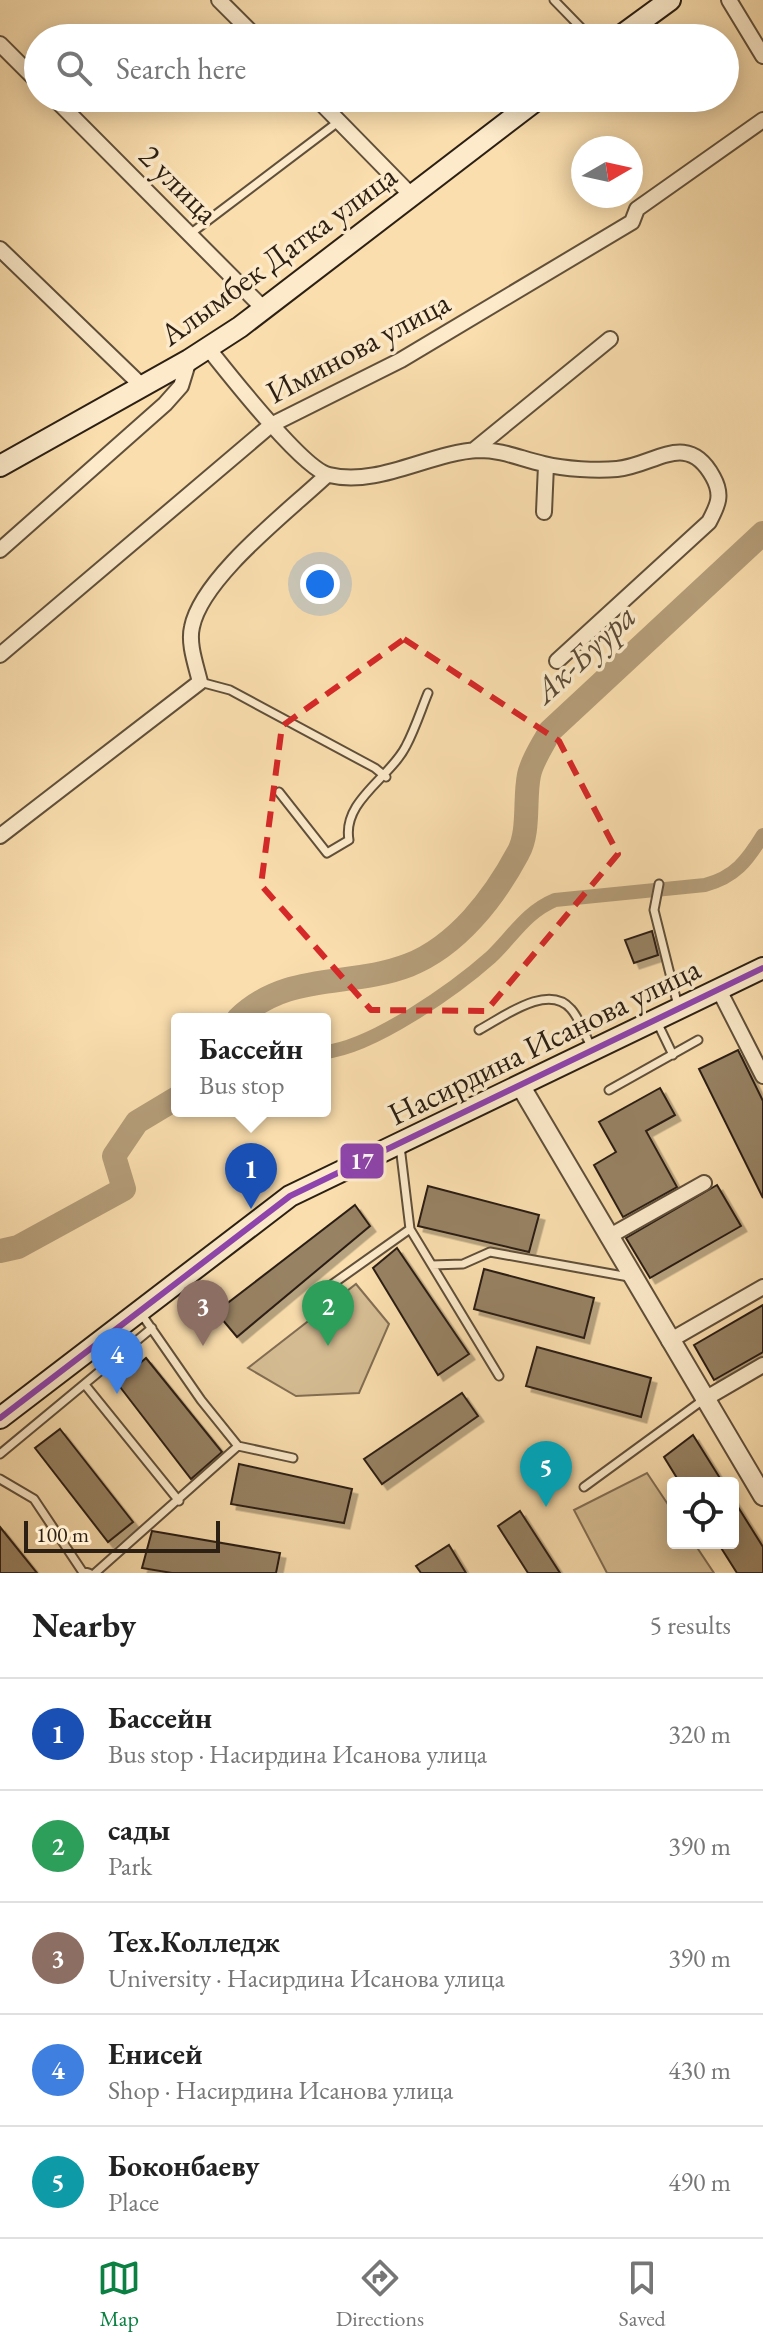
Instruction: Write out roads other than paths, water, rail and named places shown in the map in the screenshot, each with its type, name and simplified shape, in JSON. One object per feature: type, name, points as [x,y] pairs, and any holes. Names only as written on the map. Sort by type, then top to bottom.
[{"type":"main road","points":[[637,24],[670,0]]},
{"type":"main road","name":"Алымбек Датка улица","points":[[0,466],[208,348],[264,309],[521,112]]},
{"type":"main road","name":"Насирдина Исанова улица","points":[[0,1418],[290,1196],[763,968]]},
{"type":"street","points":[[219,0],[243,24]]},
{"type":"street","points":[[729,0],[763,56]]},
{"type":"street","points":[[0,44],[24,68]]},
{"type":"street","name":"2 улица","points":[[68,112],[264,309]]},
{"type":"street","points":[[330,112],[412,196]]},
{"type":"street","name":"Иминова улица","points":[[0,655],[271,425],[401,360],[632,222],[637,209],[763,120]]},
{"type":"street","points":[[0,249],[142,386]]},
{"type":"street","points":[[474,450],[610,339]]},
{"type":"street","points":[[208,348],[271,425],[327,475],[357,476],[474,450],[503,451],[546,465],[618,469],[674,451],[697,457],[720,490],[719,504],[709,522],[557,661]]},
{"type":"street","points":[[0,550],[165,404],[181,386],[189,360]]},
{"type":"street","points":[[544,512],[546,465]]},
{"type":"street","points":[[0,836],[200,682],[192,653],[191,627],[210,585],[327,475]]},
{"type":"street","points":[[719,990],[763,1076]]},
{"type":"street","points":[[520,1085],[703,1400],[763,1496]]},
{"type":"street","points":[[608,1237],[704,1183]]},
{"type":"street","points":[[669,1341],[763,1287]]},
{"type":"street","points":[[703,1400],[763,1365]]},
{"type":"lane","points":[[554,0],[577,24]]},
{"type":"lane","points":[[190,234],[339,121]]},
{"type":"lane","points":[[200,682],[230,690],[386,777]]},
{"type":"lane","points":[[279,792],[327,853],[349,840],[347,829],[357,803],[386,777],[406,747],[428,693]]},
{"type":"lane","points":[[659,884],[654,910],[667,973],[679,1009]]},
{"type":"lane","points":[[479,1030],[539,999],[556,999],[570,1007],[593,1050]]},
{"type":"lane","points":[[656,1020],[673,1055]]},
{"type":"lane","points":[[609,1090],[698,1040]]},
{"type":"lane","points":[[399,1144],[410,1229],[499,1376]]},
{"type":"lane","points":[[310,1300],[410,1229]]},
{"type":"lane","points":[[432,1265],[463,1264],[490,1252],[631,1277]]},
{"type":"lane","points":[[139,1310],[238,1446],[293,1458]]},
{"type":"lane","points":[[0,1454],[86,1386],[152,1328]]},
{"type":"lane","points":[[86,1386],[179,1501]]},
{"type":"lane","points":[[584,1487],[703,1400]]},
{"type":"lane","points":[[0,1479],[34,1499],[82,1571],[92,1573],[179,1501],[238,1446]]},
{"type":"waterway","name":"Ак-Буура","points":[[246,1013],[277,994],[298,987],[387,972],[409,965],[443,946],[458,933],[498,887],[522,845],[529,775],[550,731],[763,533]]},
{"type":"waterway","points":[[331,1051],[366,1040],[435,1000],[491,957],[528,918],[555,900],[715,882],[739,867],[763,835]]},
{"type":"waterway","name":"Ак-Буура","points":[[0,1251],[18,1247],[124,1189],[114,1156],[137,1122],[171,1102]]},
{"type":"place","name":"Бассейн","points":[[251,1209]]},
{"type":"place","name":"Тех.Колледж","points":[[203,1346]]},
{"type":"place","name":"сады","points":[[328,1346]]},
{"type":"place","name":"Енисей","points":[[117,1394]]},
{"type":"place","name":"Боконбаеву","points":[[546,1507]]}]
